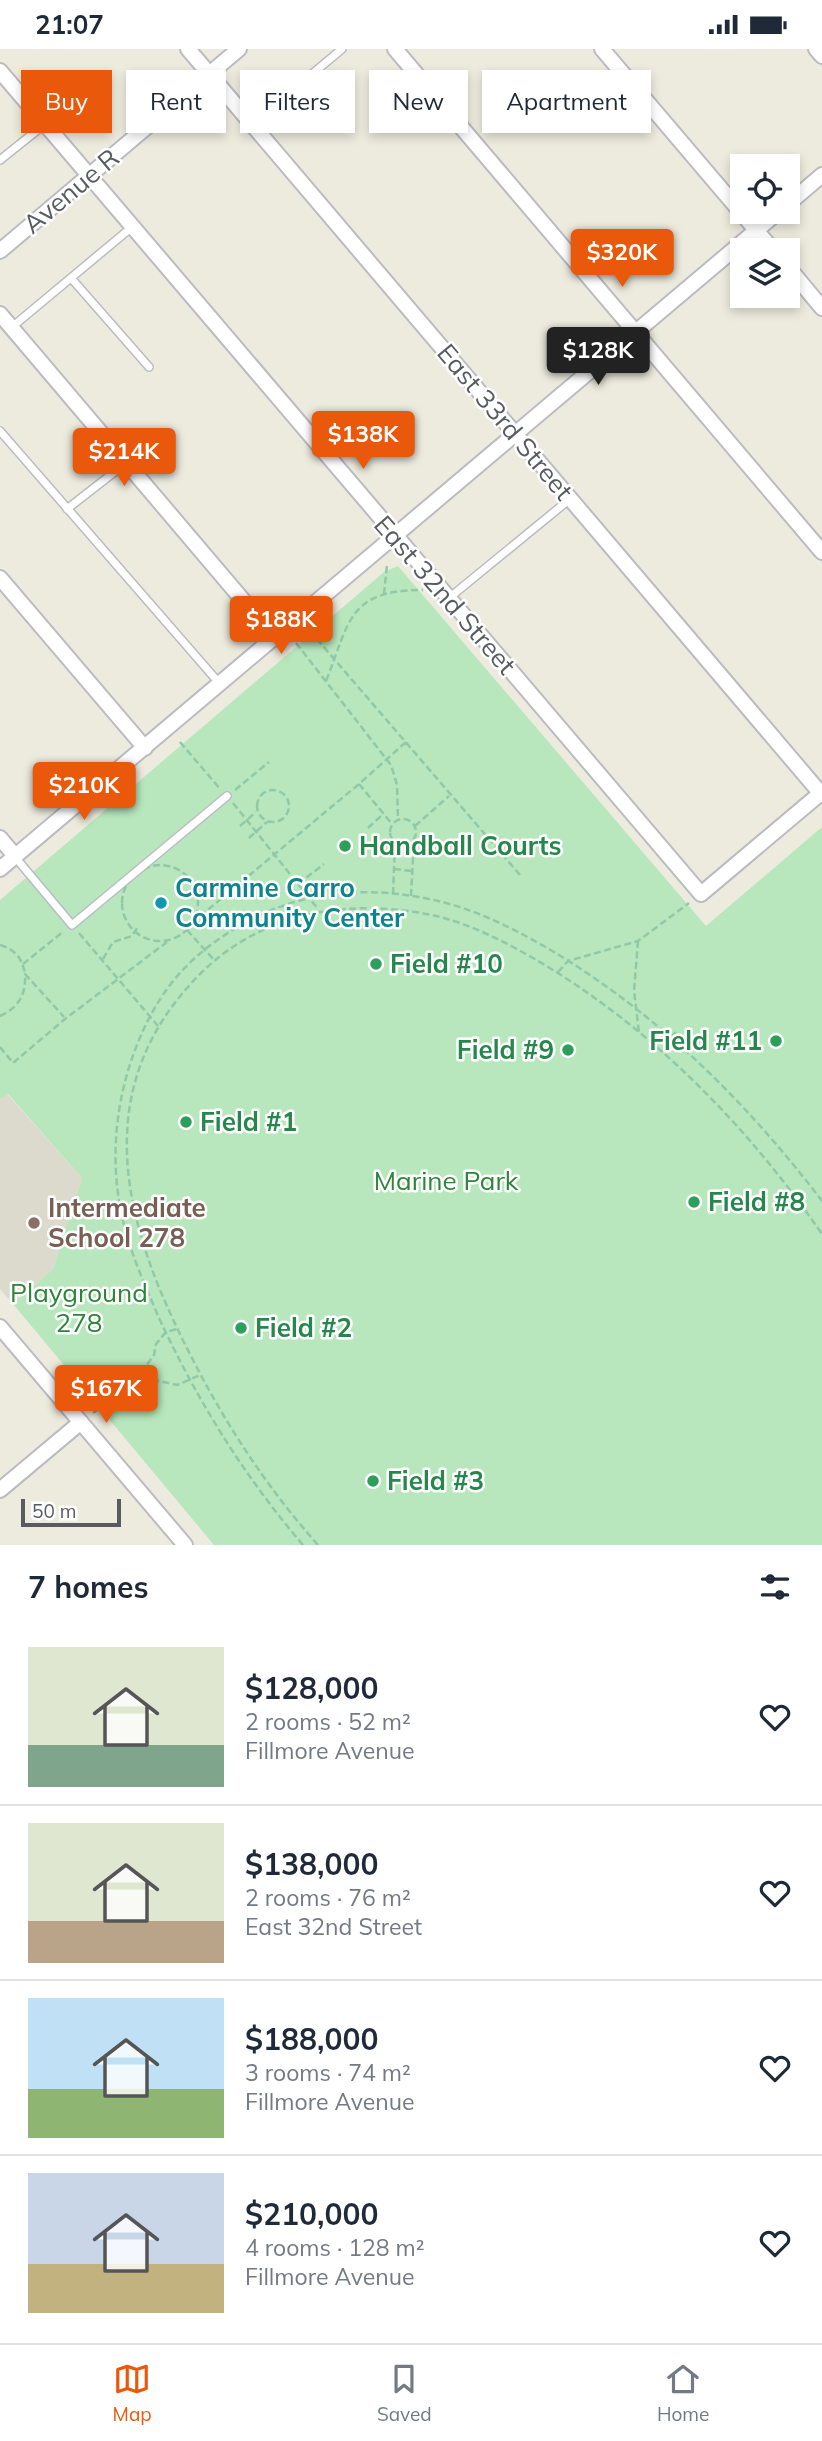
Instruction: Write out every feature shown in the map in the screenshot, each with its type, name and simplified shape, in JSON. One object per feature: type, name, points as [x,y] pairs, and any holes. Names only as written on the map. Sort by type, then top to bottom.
[{"type":"street","name":"East 33rd Street","points":[[188,49],[206,70]]},
{"type":"street","name":"Avenue R","points":[[214,70],[239,49]]},
{"type":"street","points":[[395,49],[822,552]]},
{"type":"street","points":[[602,49],[763,238]]},
{"type":"street","points":[[816,49],[822,57]]},
{"type":"street","name":"East 32nd Street","points":[[0,71],[21,96]]},
{"type":"street","name":"East 33rd Street","points":[[226,94],[240,111]]},
{"type":"street","name":"East 32nd Street","points":[[53,133],[449,599],[695,898]]},
{"type":"street","name":"Avenue R","points":[[0,251],[140,133]]},
{"type":"street","name":"East 33rd Street","points":[[259,133],[821,794]]},
{"type":"street","points":[[800,194],[822,175]]},
{"type":"street","points":[[0,869],[763,224]]},
{"type":"street","points":[[800,281],[822,308]]},
{"type":"street","points":[[0,314],[275,638]]},
{"type":"street","points":[[0,577],[145,748]]},
{"type":"street","points":[[695,898],[821,794]]},
{"type":"street","points":[[0,838],[15,856]]},
{"type":"street","points":[[0,1327],[87,1418],[185,1545]]},
{"type":"street","points":[[0,1490],[87,1418]]},
{"type":"lane","points":[[317,70],[342,49]]},
{"type":"lane","points":[[0,160],[34,133]]},
{"type":"lane","points":[[11,328],[132,227]]},
{"type":"lane","points":[[71,278],[149,367]]},
{"type":"lane","points":[[0,431],[220,684]]},
{"type":"lane","points":[[67,509],[126,463]]},
{"type":"lane","points":[[449,599],[570,499]]},
{"type":"lane","points":[[15,856],[72,925],[227,796]]},
{"type":"path","points":[[384,594],[387,565]]},
{"type":"path","points":[[326,681],[351,616],[356,610],[384,594],[423,590]]},
{"type":"path","points":[[310,631],[520,876]]},
{"type":"path","points":[[296,643],[387,758],[397,785],[398,819]]},
{"type":"path","points":[[192,923],[359,784],[405,742]]},
{"type":"path","points":[[180,743],[257,831],[319,910]]},
{"type":"path","points":[[227,796],[269,762]]},
{"type":"path","points":[[359,784],[391,824],[390,837],[395,844],[393,894]]},
{"type":"path","points":[[240,826],[257,811],[258,798],[267,791],[278,791],[286,797],[289,807],[285,817],[277,822],[267,822],[250,838]]},
{"type":"path","points":[[415,826],[450,795]]},
{"type":"path","points":[[257,811],[267,822]]},
{"type":"path","points":[[368,828],[383,814]]},
{"type":"path","points":[[391,824],[398,819],[411,821],[415,826],[411,896]]},
{"type":"path","points":[[395,844],[407,845],[414,840]]},
{"type":"path","points":[[298,884],[324,864]]},
{"type":"path","points":[[0,1047],[13,1063],[117,979],[187,930],[197,911],[198,898],[194,886],[186,876],[175,868],[163,865],[137,871],[125,887],[122,906],[128,925],[151,940],[170,940]]},
{"type":"path","points":[[394,869],[412,871]]},
{"type":"path","points":[[303,1545],[239,1462],[190,1380],[166,1332],[131,1248],[120,1209],[117,1182],[116,1146],[122,1095],[133,1056],[149,1016],[172,981],[205,949],[251,918],[308,897],[348,892],[411,896],[454,905],[492,920],[568,961],[671,1037],[748,1112],[822,1201]]},
{"type":"path","points":[[558,972],[568,961],[638,941],[695,898]]},
{"type":"path","points":[[318,1545],[261,1472],[201,1375],[152,1272],[131,1199],[127,1166],[128,1119],[146,1051],[158,1026],[186,989],[214,960],[235,946],[272,926],[319,910],[376,908],[417,912],[484,932],[558,972],[667,1056],[722,1109],[786,1184],[822,1234]]},
{"type":"path","points":[[23,964],[72,925],[158,1026]]},
{"type":"path","points":[[102,960],[113,942],[132,936],[136,930]]},
{"type":"path","points":[[187,930],[214,960]]},
{"type":"path","points":[[638,941],[634,991],[639,1032]]},
{"type":"path","points":[[0,945],[16,953],[23,964],[25,974],[25,990],[21,1001],[0,1016]]},
{"type":"path","points":[[25,974],[65,1019]]},
{"type":"path","points":[[671,1037],[677,1031]]},
{"type":"path","points":[[87,1418],[132,1385],[154,1355],[156,1344],[166,1332],[177,1329]]},
{"type":"path","points":[[132,1385],[155,1380],[177,1385],[201,1375]]},
{"type":"shaded area","name":"Intermediate School 278","points":[[7,1094],[82,1178],[53,1269],[13,1304],[0,1289],[0,1099]]},
{"type":"green space","name":"Marine Park","points":[[398,566],[706,926],[822,827],[822,1545],[214,1545],[13,1304],[53,1269],[82,1178],[8,1094],[0,1099],[0,900],[384,572]]},
{"type":"place","name":"Handball Courts","points":[[345,846]]},
{"type":"place","name":"Carmine Carro Community Center","points":[[161,903]]},
{"type":"place","name":"Field #10","points":[[376,964]]},
{"type":"place","name":"Field #11","points":[[776,1041]]},
{"type":"place","name":"Field #9","points":[[568,1050]]},
{"type":"place","name":"Field #1","points":[[186,1122]]},
{"type":"place","name":"Field #8","points":[[694,1202]]},
{"type":"place","name":"Intermediate School 278","points":[[34,1223]]},
{"type":"place","name":"Field #2","points":[[241,1328]]},
{"type":"place","name":"Field #3","points":[[373,1481]]},
{"type":"park label","name":"Playground 278","points":[[79,1308]]}]
